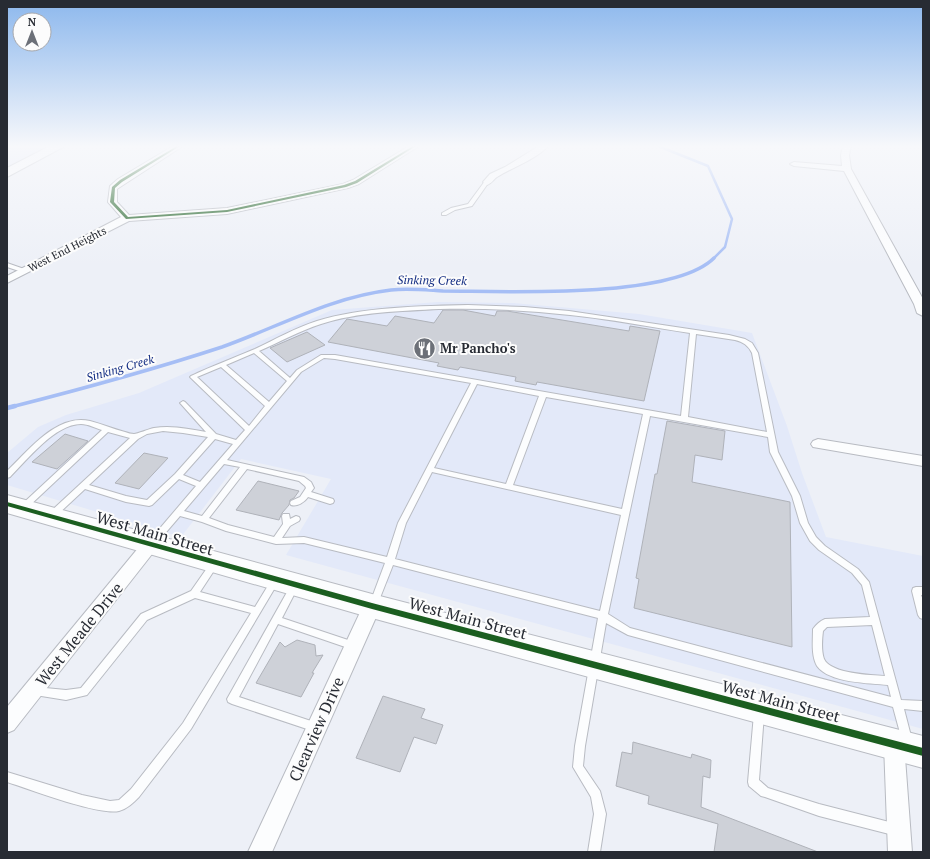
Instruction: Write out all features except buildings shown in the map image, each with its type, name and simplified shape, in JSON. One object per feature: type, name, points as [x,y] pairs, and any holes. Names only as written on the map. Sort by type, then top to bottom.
[{"type":"main road","name":"West Main Street","points":[[14,506],[286,583],[909,748]]},
{"type":"street","points":[[115,186],[111,194],[112,202],[127,218]]},
{"type":"street","name":"West End Heights","points":[[7,280],[127,218],[227,211],[345,186]]},
{"type":"street","points":[[856,186],[920,304],[923,313]]},
{"type":"street","points":[[818,444],[923,461]]},
{"type":"street","name":"West Meade Drive","points":[[7,723],[150,545]]},
{"type":"street","name":"Clearview Drive","points":[[260,852],[372,606]]},
{"type":"street","points":[[900,852],[899,830],[909,748]]},
{"type":"lane","points":[[444,214],[453,209],[470,205],[484,186]]},
{"type":"lane","points":[[7,265],[25,271]]},
{"type":"lane","points":[[249,430],[193,377],[326,321],[363,314],[438,307],[485,307],[552,311],[693,332],[747,342],[755,353],[770,435],[776,457],[796,496],[804,523],[813,539],[822,548],[855,571],[866,584],[909,748]]},
{"type":"lane","points":[[684,419],[693,332]]},
{"type":"lane","points":[[255,351],[290,381]]},
{"type":"lane","points":[[150,545],[299,371],[309,363],[323,356],[770,435]]},
{"type":"lane","points":[[222,364],[269,406]]},
{"type":"lane","points":[[372,606],[391,561],[402,523],[475,382]]},
{"type":"lane","points":[[509,487],[543,395]]},
{"type":"lane","points":[[183,403],[213,436]]},
{"type":"lane","points":[[594,852],[600,814],[596,795],[578,767],[580,746],[596,665],[603,616],[647,413]]},
{"type":"lane","points":[[7,475],[55,431],[68,425],[81,422],[135,437]]},
{"type":"lane","points":[[51,517],[135,437],[155,429],[168,428],[213,436],[238,443]]},
{"type":"lane","points":[[14,506],[107,429]]},
{"type":"lane","points":[[84,486],[126,499],[149,503],[178,476],[213,436]]},
{"type":"lane","points":[[222,461],[301,479],[310,488],[305,500]]},
{"type":"lane","points":[[204,519],[245,466]]},
{"type":"lane","points":[[429,469],[626,513]]},
{"type":"lane","points":[[178,476],[201,485]]},
{"type":"lane","points":[[294,504],[305,500],[330,501]]},
{"type":"lane","points":[[178,513],[204,519],[226,528],[276,542],[304,540],[391,561],[603,616],[628,631],[898,704],[923,706]]},
{"type":"lane","points":[[276,542],[287,520],[296,518]]},
{"type":"lane","points":[[33,691],[66,695],[84,692],[144,617],[194,594],[215,563]]},
{"type":"lane","points":[[7,777],[112,807],[120,806],[126,802],[136,793],[187,726],[257,611],[286,583]]},
{"type":"lane","points":[[286,583],[276,620],[232,699],[317,728]]},
{"type":"lane","points":[[923,590],[916,591],[923,615]]},
{"type":"lane","points":[[194,594],[257,611]]},
{"type":"lane","points":[[276,620],[354,646]]},
{"type":"lane","points":[[876,621],[825,623],[818,629],[820,662],[830,672],[891,680]]},
{"type":"lane","points":[[760,709],[753,782],[765,792],[819,810],[899,830]]},
{"type":"shaded area","points":[[438,302],[513,303],[639,314],[752,333],[826,537],[923,556],[923,729],[286,555],[331,479],[241,459],[181,537],[7,485],[7,453],[38,427],[66,415],[139,393],[332,310]]},
{"type":"waterway","name":"Sinking Creek","points":[[714,258],[725,247],[732,219],[717,186]]},
{"type":"waterway","name":"Sinking Creek","points":[[11,407],[117,379],[222,347],[326,306],[369,294],[404,289],[544,292],[625,287],[662,281],[693,271],[714,258]]},
{"type":"waterway","name":"Sinking Creek","points":[[11,407],[15,406]]},
{"type":"waterway","name":"Sinking Creek","points":[[7,408],[11,407]]},
{"type":"cycle path","points":[[115,186],[113,188],[112,202],[127,218],[227,211],[345,186]]},
{"type":"cycle path","points":[[7,504],[372,606],[923,752]]},
{"type":"place","name":"Mr Pancho's","points":[[424,348]]}]
